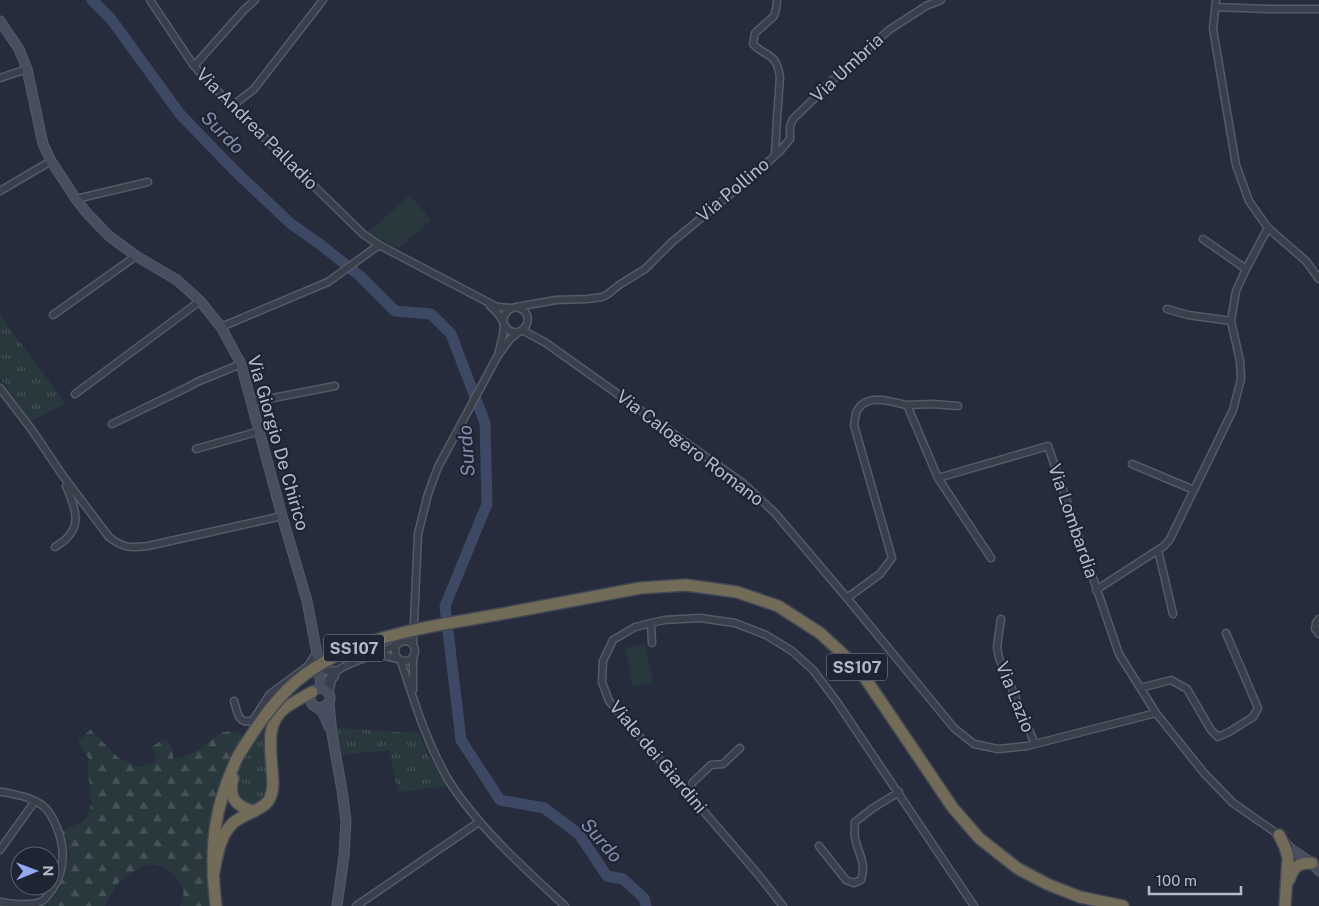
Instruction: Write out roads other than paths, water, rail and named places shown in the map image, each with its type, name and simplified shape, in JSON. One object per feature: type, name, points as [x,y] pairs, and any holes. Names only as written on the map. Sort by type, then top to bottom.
[{"type":"highway","name":"SS107","points":[[216,906],[213,847],[215,824],[227,779],[253,731],[270,709],[310,671],[355,647],[386,637],[640,588],[686,585],[737,592],[778,606],[820,632],[859,669],[953,808],[979,838],[1017,868],[1047,884],[1080,897],[1123,906]]},
{"type":"highway","points":[[214,876],[219,848],[224,834],[232,824],[264,806],[270,799],[273,786],[270,732],[273,723],[278,715],[290,705],[320,695]]},
{"type":"highway","points":[[238,756],[231,784],[231,793],[238,804],[253,811]]},
{"type":"highway","points":[[1279,835],[1285,847],[1296,861],[1287,884]]},
{"type":"highway","points":[[1284,903],[1291,854]]},
{"type":"highway","points":[[1292,872],[1297,865],[1304,863],[1315,867]]},
{"type":"main road","name":"Via Giorgio De Chirico","points":[[0,21],[19,49],[27,69],[43,144],[51,161],[76,199],[109,236],[136,256],[177,280],[200,301],[220,327],[241,364],[307,601],[317,656]]},
{"type":"main road","points":[[317,656],[320,695]]},
{"type":"main road","points":[[317,656],[323,713],[332,734],[346,821],[344,856],[336,906]]},
{"type":"main road","points":[[1291,854],[1315,867]]},
{"type":"street","name":"Via Andrea Palladio","points":[[150,0],[194,66],[346,219],[379,245],[477,297]]},
{"type":"street","points":[[194,66],[255,0]]},
{"type":"street","points":[[232,106],[254,89],[323,0]]},
{"type":"street","name":"Via Pollino","points":[[514,308],[556,300],[596,298],[608,294],[645,269],[672,242],[755,174],[775,155],[780,77],[778,65],[774,59],[752,44],[755,33],[774,16],[777,0]]},
{"type":"street","name":"Via Umbria","points":[[775,155],[790,139],[790,126],[793,119],[827,84],[889,30],[926,6],[941,0]]},
{"type":"street","points":[[1319,9],[1268,10],[1216,4],[1213,29],[1236,165],[1249,201],[1268,228],[1306,261],[1319,279]]},
{"type":"street","points":[[0,78],[27,69]]},
{"type":"street","points":[[0,190],[51,161]]},
{"type":"street","points":[[76,199],[148,182]]},
{"type":"street","points":[[1268,228],[1236,291],[1231,321],[1240,362],[1241,379],[1233,410],[1170,539],[1164,546],[1096,590],[1119,654],[1156,713],[1204,773],[1233,803],[1279,835]]},
{"type":"street","points":[[1202,239],[1246,269]]},
{"type":"street","points":[[220,327],[328,282],[379,245]]},
{"type":"street","points":[[53,315],[136,256]]},
{"type":"street","points":[[477,297],[497,307],[522,310],[525,312],[532,330],[546,343]]},
{"type":"street","points":[[477,297],[496,310],[509,330],[520,331],[546,343]]},
{"type":"street","points":[[75,394],[200,301]]},
{"type":"street","points":[[414,699],[413,656],[415,651],[413,646],[418,534],[428,494],[438,467],[497,356],[510,339],[527,325],[531,310],[540,302]]},
{"type":"street","points":[[497,356],[503,335],[504,314],[509,309],[514,308]]},
{"type":"street","points":[[1167,309],[1231,321]]},
{"type":"street","name":"Via Calogero Romano","points":[[546,343],[744,484],[775,513],[954,728],[974,744],[998,749],[1035,744],[1156,713]]},
{"type":"street","points":[[112,424],[197,382],[241,364]]},
{"type":"street","points":[[252,402],[335,386]]},
{"type":"street","points":[[0,388],[32,430],[62,476],[109,537],[118,544],[130,548],[148,546],[282,516]]},
{"type":"street","points":[[847,598],[880,574],[892,558],[854,425],[857,411],[864,403],[879,399],[907,405],[933,404],[958,406]]},
{"type":"street","points":[[907,405],[938,478],[991,558]]},
{"type":"street","points":[[196,450],[260,430]]},
{"type":"street","name":"Via Lombardia","points":[[938,478],[1048,446],[1096,590]]},
{"type":"street","points":[[1132,464],[1194,490]]},
{"type":"street","points":[[55,547],[64,542],[72,532],[76,516],[71,497],[62,476]]},
{"type":"street","points":[[1158,550],[1173,614]]},
{"type":"street","points":[[406,641],[415,610]]},
{"type":"street","name":"Viale dei Giardini","points":[[783,906],[609,701],[602,682],[603,661],[613,640],[635,626],[664,620],[700,618],[735,623],[766,635],[792,652],[813,670],[832,696],[899,792],[974,906]]},
{"type":"street","name":"Via Lazio","points":[[1001,619],[997,647],[999,658],[1035,744]]},
{"type":"street","points":[[1319,620],[1314,629],[1319,634]]},
{"type":"street","points":[[650,623],[652,643]]},
{"type":"street","points":[[1140,688],[1171,680],[1186,689],[1211,730],[1218,737],[1253,717],[1258,708],[1226,633]]},
{"type":"street","points":[[319,669],[327,671],[339,669],[406,641]]},
{"type":"street","points":[[406,641],[413,646]]},
{"type":"street","points":[[398,644],[395,650],[396,657],[400,660],[436,756],[450,781],[479,822],[565,906]]},
{"type":"street","points":[[377,654],[408,661],[413,656]]},
{"type":"street","points":[[234,701],[240,718],[245,721],[253,720],[270,694],[308,666],[317,656]]},
{"type":"street","points":[[320,695],[339,669]]},
{"type":"street","points":[[688,793],[694,782],[711,765],[723,764],[740,748]]},
{"type":"street","points":[[819,846],[846,880],[854,883],[861,880],[864,872],[854,836],[855,822],[899,792]]},
{"type":"street","points":[[0,902],[28,904],[42,902],[58,880],[63,863],[60,835],[50,813],[43,805],[29,798],[1,794]]},
{"type":"street","points":[[0,850],[35,801]]},
{"type":"street","points":[[356,906],[479,822]]},
{"type":"waterway","name":"Surdo","points":[[92,0],[111,19],[180,114],[234,170],[290,223],[360,276],[395,311],[431,314],[451,334],[485,423],[487,504],[445,606],[461,740],[500,800],[544,808],[579,834],[607,876],[623,879],[644,898],[646,906]]}]
